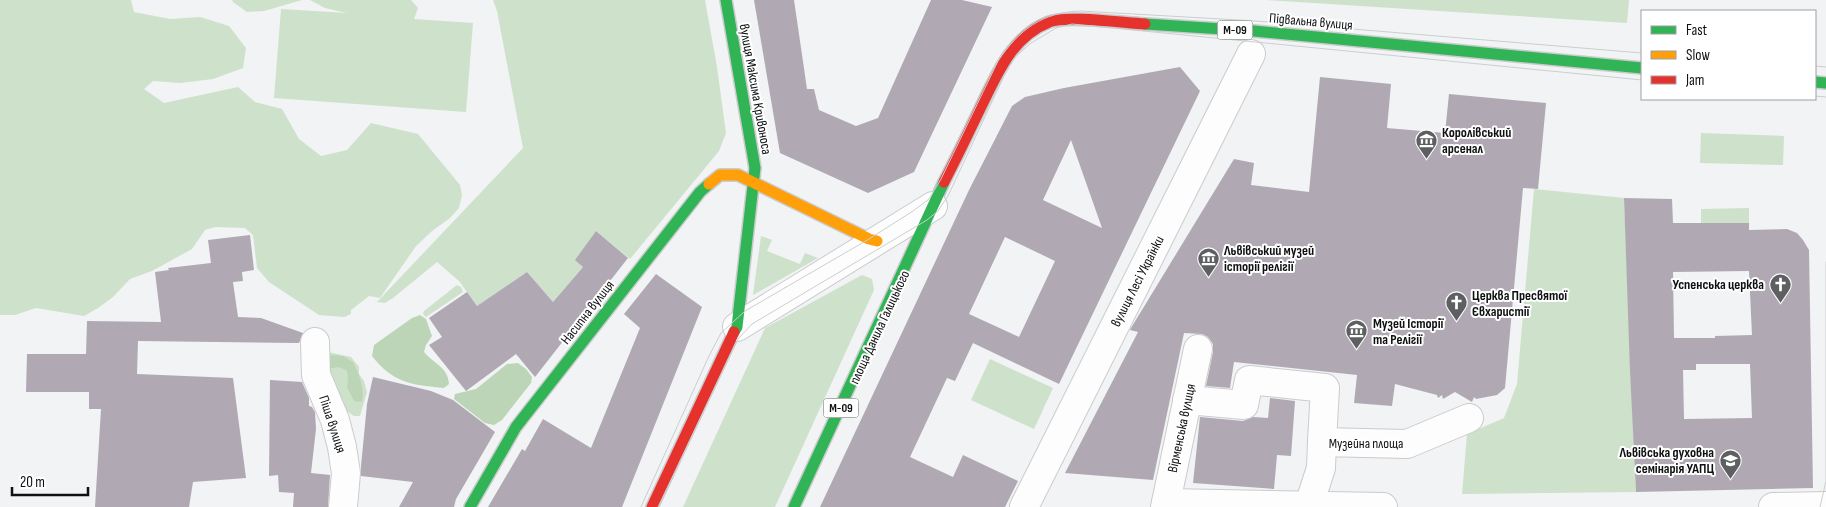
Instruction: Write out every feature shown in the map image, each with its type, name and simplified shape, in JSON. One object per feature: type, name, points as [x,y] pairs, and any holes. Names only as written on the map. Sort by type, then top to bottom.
[{"type":"main road","name":"вулиця Максима Кривоноса","points":[[726,0],[752,152],[754,182]]},
{"type":"main road","name":"Підвальна вулиця","points":[[934,206],[1002,64],[1019,42],[1032,31],[1050,21],[1067,19],[1254,31],[1641,68]]},
{"type":"main road","name":"Насипна вулиця","points":[[470,507],[516,427],[700,192],[720,175],[738,175],[754,182]]},
{"type":"main road","points":[[652,507],[737,327],[754,182],[877,241]]},
{"type":"main road","name":"площа Данила Галицького","points":[[794,507],[934,206]]},
{"type":"street","name":"вулиця Лесі Українки","points":[[1024,507],[1251,54]]},
{"type":"street","points":[[737,327],[934,206]]},
{"type":"street","name":"Піша вулиця","points":[[315,342],[316,375],[335,420],[342,447],[346,473],[343,507]]},
{"type":"street","name":"Вірменська вулиця","points":[[1165,505],[1198,349]]},
{"type":"street","points":[[1187,400],[1244,405],[1249,380],[1326,388],[1322,442]]},
{"type":"street","name":"Музейна площа","points":[[1309,505],[1320,468],[1322,442],[1407,444],[1469,418]]},
{"type":"street","points":[[1773,507],[1825,504]]},
{"type":"street","points":[[1165,505],[1383,507]]},
{"type":"green space","points":[[0,0],[131,0],[134,12],[170,19],[200,17],[229,26],[246,48],[243,68],[213,79],[180,83],[153,81],[144,89],[164,103],[238,87],[255,102],[282,109],[299,139],[321,156],[347,150],[371,123],[418,134],[460,185],[462,195],[459,208],[450,218],[416,246],[380,298],[369,296],[351,310],[351,314],[344,317],[319,315],[269,282],[257,268],[253,235],[245,228],[215,227],[205,230],[192,249],[152,271],[130,279],[113,297],[84,316],[36,308],[15,315],[0,315]]},
{"type":"green space","points":[[232,0],[302,0],[264,11],[247,12]]},
{"type":"green space","points":[[310,0],[411,0],[418,8],[414,19],[473,23],[466,112],[274,98],[281,9],[347,13],[325,8]]},
{"type":"green space","points":[[493,0],[705,0],[726,133],[719,151],[630,259],[596,231],[576,260],[583,267],[553,302],[527,272],[477,306],[459,281],[437,262],[393,298],[385,303],[377,302],[523,148],[497,11]]},
{"type":"green space","points":[[1266,0],[1629,0],[1627,23]]},
{"type":"green space","points":[[1701,133],[1784,136],[1783,165],[1700,163]]},
{"type":"green space","points":[[1534,189],[1624,198],[1636,492],[1462,494],[1467,434],[1504,418],[1517,384]]},
{"type":"green space","points":[[1749,208],[1749,223],[1701,223],[1701,209]]},
{"type":"green space","points":[[761,236],[772,240],[767,251],[800,264],[805,253],[818,258],[753,295]]},
{"type":"green space","points":[[862,275],[872,279],[874,290],[775,507],[683,507],[765,328]]},
{"type":"green space","points":[[457,285],[461,287],[463,292],[426,317],[423,314],[424,311]]},
{"type":"green space","points":[[420,315],[426,319],[432,336],[424,352],[446,374],[449,384],[444,388],[422,386],[404,381],[388,372],[372,356],[374,345],[412,318]]},
{"type":"green space","points":[[328,352],[351,357],[359,367],[359,374],[364,381],[367,392],[360,416],[354,416],[342,408],[320,360]]},
{"type":"green space","points":[[334,355],[343,356],[353,362],[362,387],[362,402],[354,401],[347,387],[347,371],[339,367],[326,369],[326,357]]},
{"type":"green space","points":[[990,359],[1053,388],[1034,429],[971,400]]},
{"type":"green space","points":[[518,363],[532,377],[531,383],[502,420],[494,425],[485,423],[454,399],[455,394],[476,389],[507,364]]},
{"type":"building","points":[[754,0],[794,0],[807,89],[814,89],[819,110],[856,126],[878,118],[931,0],[962,0],[992,7],[914,172],[868,193],[780,153]]},
{"type":"building","points":[[1180,67],[1200,91],[1059,384],[973,343],[955,381],[947,378],[910,457],[953,477],[963,455],[1018,481],[1005,507],[820,507],[969,190],[1012,106],[1025,97]],"holes":[[[1071,140],[1102,228],[1043,200]],[[1005,237],[1055,261],[1019,337],[969,314]]]},
{"type":"building","points":[[1320,77],[1391,84],[1387,128],[1445,133],[1449,94],[1546,103],[1538,189],[1523,188],[1505,388],[1497,395],[1476,399],[1474,397],[1472,402],[1455,392],[1443,399],[1442,395],[1438,398],[1437,395],[1395,384],[1392,406],[1354,403],[1357,375],[1234,362],[1230,388],[1206,386],[1213,344],[1208,337],[1202,334],[1184,333],[1153,480],[1065,473],[1138,332],[1130,330],[1131,328],[1234,159],[1254,163],[1251,185],[1309,192]]},
{"type":"building","points":[[1624,198],[1672,199],[1673,223],[1749,223],[1749,230],[1787,229],[1797,233],[1809,250],[1813,488],[1636,492]],"holes":[[[1749,271],[1752,335],[1715,336],[1715,338],[1674,338],[1673,272]],[[1696,364],[1750,364],[1752,418],[1684,419],[1683,370],[1696,370]]]},
{"type":"building","points":[[596,231],[628,258],[535,377],[516,354],[466,391],[429,345],[442,337],[429,318],[467,292],[477,306],[527,272],[553,302],[583,267],[575,260]]},
{"type":"building","points":[[250,235],[254,270],[242,272],[243,281],[233,282],[238,317],[261,318],[303,333],[299,343],[138,341],[137,374],[233,378],[246,478],[193,482],[189,507],[95,507],[101,409],[89,409],[89,392],[26,392],[27,354],[86,354],[87,321],[161,322],[155,272],[169,270],[168,268],[211,263],[208,240]]},
{"type":"building","points":[[656,274],[702,307],[622,507],[488,507],[522,449],[525,451],[543,419],[591,448],[640,328],[624,314]]},
{"type":"building","points":[[373,377],[431,391],[453,400],[495,432],[456,499],[454,507],[399,507],[413,482],[361,476],[367,404]]},
{"type":"building","points":[[270,380],[302,382],[309,398],[309,406],[315,412],[316,429],[311,473],[330,475],[328,507],[293,507],[294,493],[279,492],[278,475],[269,476]]},
{"type":"building","points":[[1270,398],[1295,401],[1291,456],[1277,455],[1274,489],[1193,483],[1200,417],[1243,421],[1253,417],[1268,418]]},
{"type":"tram line","points":[[641,507],[721,333],[745,311],[869,239],[929,199],[941,179],[998,61],[1014,40],[1043,19],[1067,12],[1081,11],[1256,21],[1641,53]]},
{"type":"tram line","points":[[658,507],[738,339],[752,324],[927,220],[938,211],[948,196],[1004,76],[1015,57],[1031,43],[1056,28],[1072,24],[1641,80]]},
{"type":"tram line","points":[[1816,66],[1826,67]]},
{"type":"tram line","points":[[1816,96],[1826,97]]},
{"type":"tram line","points":[[1820,507],[1826,481],[1826,262]]},
{"type":"traffic: fast","points":[[726,0],[755,168],[737,327],[734,332]]},
{"type":"traffic: fast","points":[[1145,24],[1254,31],[1641,68]]},
{"type":"traffic: fast","points":[[1816,82],[1826,83]]},
{"type":"traffic: fast","points":[[794,507],[944,182]]},
{"type":"traffic: fast","points":[[470,507],[516,427],[700,192],[709,184]]},
{"type":"traffic: slow","points":[[709,184],[720,175],[738,175],[869,239],[877,241]]},
{"type":"traffic: jam","points":[[944,182],[1005,60],[1014,48],[1035,29],[1049,22],[1068,19],[1145,24]]},
{"type":"traffic: jam","points":[[652,507],[734,332]]},
{"type":"place","name":"Королівський арсенал","points":[[1426,159]]},
{"type":"place","name":"Львівський музей історії релігії","points":[[1208,277]]},
{"type":"place","name":"Успенська церква","points":[[1780,303]]},
{"type":"place","name":"Церква Пресвятої Євхаристії","points":[[1456,322]]},
{"type":"place","name":"Музей Історії та Релігії","points":[[1357,350]]},
{"type":"place","name":"Львівська духовна семінарія УАПЦ","points":[[1730,479]]}]
